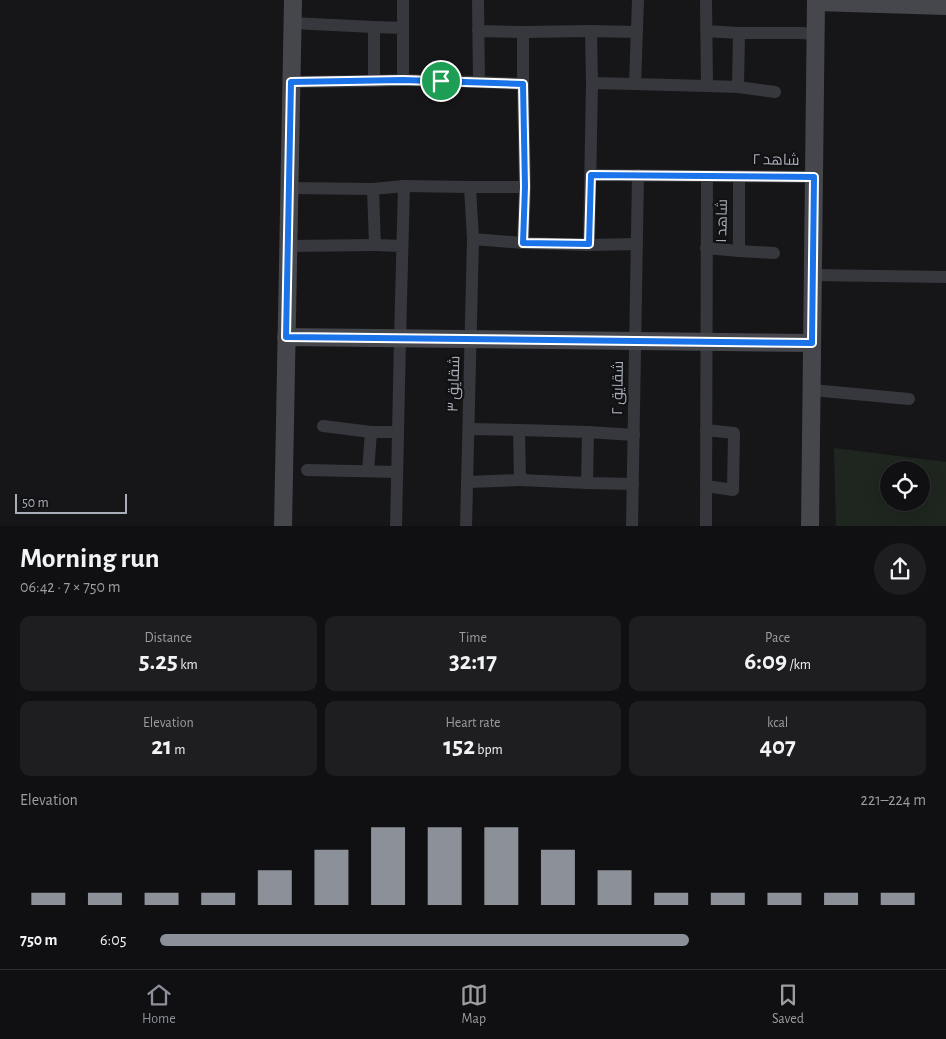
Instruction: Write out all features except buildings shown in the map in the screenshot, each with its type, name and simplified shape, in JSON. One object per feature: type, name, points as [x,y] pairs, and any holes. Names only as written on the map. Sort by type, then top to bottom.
[{"type":"street","points":[[283,526],[293,0]]},
{"type":"street","points":[[403,0],[403,80]]},
{"type":"street","points":[[478,0],[479,82]]},
{"type":"street","points":[[635,84],[638,0]]},
{"type":"street","points":[[706,0],[707,86]]},
{"type":"street","points":[[810,526],[816,1],[925,2],[946,6]]},
{"type":"street","points":[[292,22],[403,28]]},
{"type":"street","points":[[374,27],[374,81]]},
{"type":"street","points":[[478,31],[637,32]]},
{"type":"street","points":[[589,244],[591,31]]},
{"type":"street","points":[[706,31],[815,34]]},
{"type":"street","points":[[523,32],[525,187],[523,243]]},
{"type":"street","points":[[738,87],[739,33]]},
{"type":"street","points":[[291,82],[403,80],[523,84]]},
{"type":"street","points":[[592,83],[738,87],[774,92]]},
{"type":"street","points":[[591,175],[739,176]]},
{"type":"street","name":"شقایق ۲","points":[[632,526],[638,175]]},
{"type":"street","name":"شاهد ۱","points":[[706,526],[707,176]]},
{"type":"street","name":"شاهد ۲","points":[[739,176],[814,177]]},
{"type":"street","name":"شاهد ۱","points":[[706,248],[739,250],[739,176]]},
{"type":"street","points":[[289,188],[373,189],[404,186],[525,187]]},
{"type":"street","points":[[396,526],[404,186]]},
{"type":"street","name":"شقایق ۳","points":[[466,526],[473,239],[470,187]]},
{"type":"street","points":[[373,189],[375,244]]},
{"type":"street","points":[[473,239],[523,243],[637,244]]},
{"type":"street","points":[[288,246],[375,244],[402,246]]},
{"type":"street","points":[[739,250],[774,253]]},
{"type":"street","points":[[813,275],[946,277]]},
{"type":"street","points":[[286,337],[812,343]]},
{"type":"street","points":[[812,390],[909,399]]},
{"type":"street","points":[[323,426],[371,432],[398,432]]},
{"type":"street","name":"شقایق ۳","points":[[468,429],[588,432]]},
{"type":"street","points":[[519,430],[520,480]]},
{"type":"street","points":[[706,430],[734,433],[733,490],[706,486]]},
{"type":"street","points":[[368,472],[371,432]]},
{"type":"street","points":[[587,483],[588,432]]},
{"type":"street","name":"شقایق ۲","points":[[588,432],[634,435]]},
{"type":"street","points":[[307,470],[397,472]]},
{"type":"street","points":[[467,482],[520,480],[633,484]]},
{"type":"shaded area","points":[[834,448],[946,462],[946,526],[836,526]]},
{"type":"route","points":[[441,81],[523,84],[525,187],[523,243],[589,244],[591,175],[814,177],[812,343],[286,337],[291,82],[441,81]]}]
